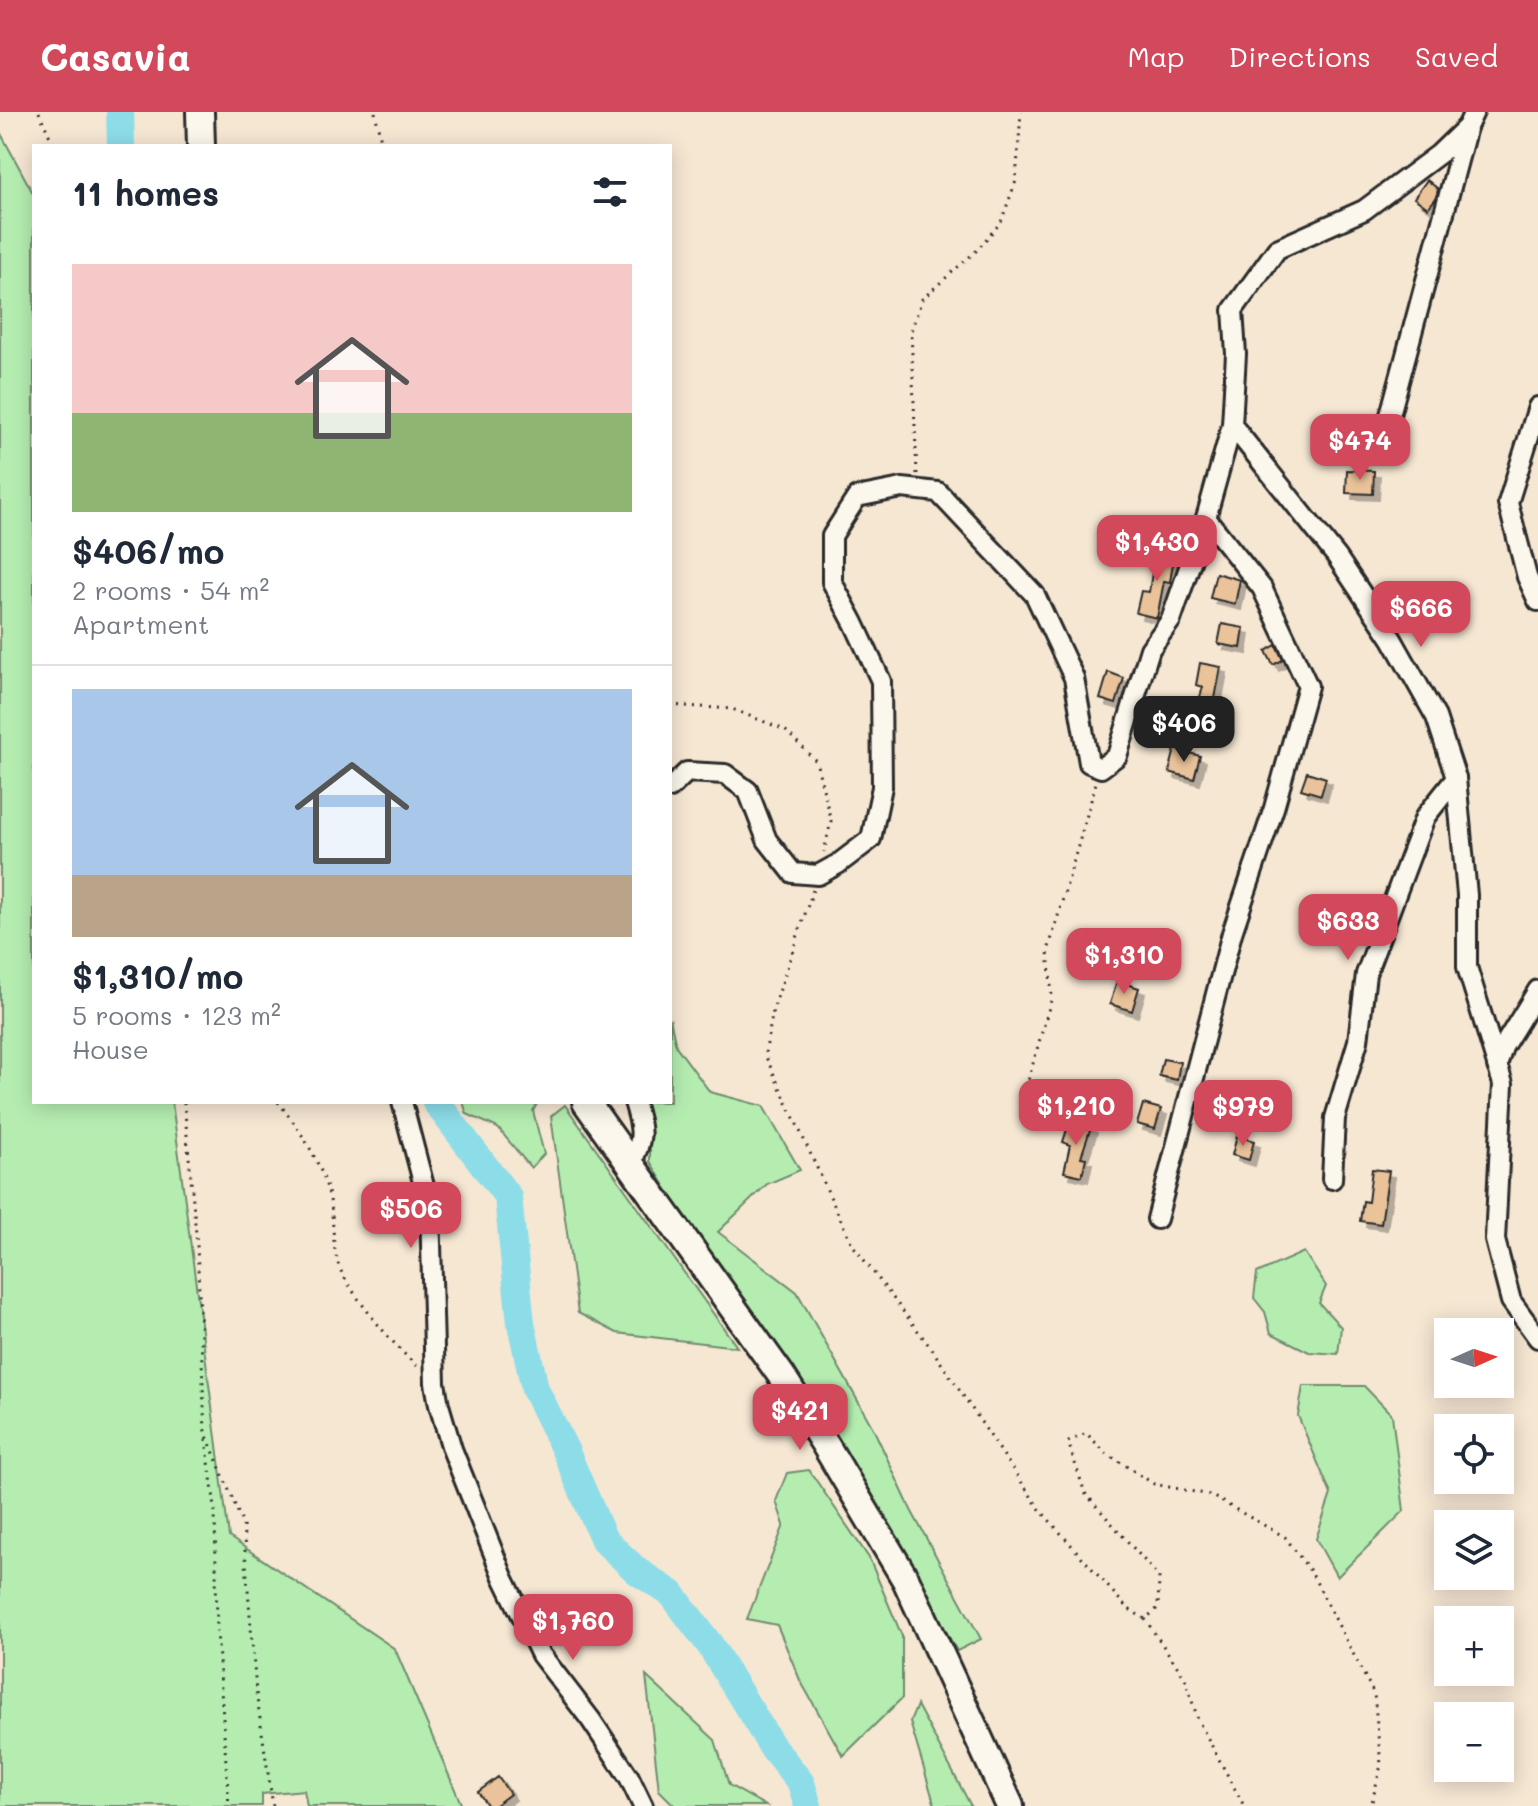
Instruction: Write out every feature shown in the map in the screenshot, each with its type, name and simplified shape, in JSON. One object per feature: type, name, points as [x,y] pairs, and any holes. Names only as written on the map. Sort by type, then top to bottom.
[{"type":"main road","points":[[200,112],[201,144]]},
{"type":"main road","points":[[587,1104],[781,1375],[906,1580],[1010,1806]]},
{"type":"street","points":[[672,786],[687,772],[725,774],[748,791],[767,840],[793,873],[818,875],[871,839],[882,787],[881,681],[832,582],[832,536],[857,497],[902,488],[938,492],[1035,595],[1074,678],[1089,763],[1101,768],[1117,756],[1150,649],[1171,620],[1206,518],[1232,425],[1236,354],[1233,310],[1277,249],[1364,210],[1439,154],[1470,120]]},
{"type":"street","points":[[1386,430],[1470,120]]},
{"type":"street","points":[[1538,407],[1508,503],[1527,577],[1538,601]]},
{"type":"street","points":[[1232,425],[1337,557],[1392,639],[1436,717],[1456,778],[1467,895],[1467,967],[1503,1084],[1495,1240],[1511,1301],[1538,1338]]},
{"type":"street","points":[[1157,1219],[1232,933],[1274,808],[1308,686],[1262,588],[1206,518]]},
{"type":"street","points":[[1332,1179],[1335,1118],[1358,1041],[1366,974],[1425,817],[1456,778]]},
{"type":"street","points":[[1497,1066],[1503,1047],[1538,990]]},
{"type":"street","points":[[403,1104],[430,1209],[435,1383],[452,1449],[503,1577],[541,1655],[591,1720],[629,1777],[643,1806]]},
{"type":"street","points":[[630,1166],[642,1144],[635,1104]]},
{"type":"path","points":[[39,112],[53,144]]},
{"type":"path","points":[[375,112],[382,144]]},
{"type":"path","points":[[918,490],[911,331],[922,299],[976,251],[1001,222],[1016,181],[1021,112]]},
{"type":"path","points":[[672,705],[732,709],[785,730],[816,761],[831,821],[818,875],[773,1010],[765,1055],[776,1082],[852,1244],[931,1348],[1041,1511],[1127,1608],[1145,1619],[1185,1678],[1198,1720],[1244,1806]]},
{"type":"path","points":[[1024,1095],[1052,997],[1048,951],[1101,768]]},
{"type":"path","points":[[184,1104],[197,1245],[205,1431],[215,1508],[217,1631],[229,1806]]},
{"type":"path","points":[[280,1104],[295,1123],[320,1168],[330,1203],[340,1269],[407,1358],[435,1383]]},
{"type":"path","points":[[205,1431],[243,1525],[256,1692],[273,1806]]},
{"type":"path","points":[[1145,1619],[1158,1608],[1159,1577],[1085,1493],[1068,1442],[1086,1433],[1106,1453],[1154,1484],[1210,1495],[1285,1537],[1311,1572],[1374,1694],[1381,1765],[1371,1806]]},
{"type":"green space","points":[[0,132],[32,191],[32,1104],[172,1104],[229,1537],[395,1649],[462,1806],[307,1806],[304,1790],[262,1794],[262,1806],[0,1806]]},
{"type":"green space","points":[[672,1027],[676,1046],[710,1092],[763,1106],[800,1170],[767,1184],[718,1232],[797,1292],[874,1430],[911,1510],[981,1639],[957,1651],[836,1440],[709,1259],[650,1161],[650,1119],[645,1104],[672,1104]]},
{"type":"green space","points":[[464,1104],[537,1104],[533,1111],[544,1154],[531,1168],[498,1128],[467,1114]]},
{"type":"green space","points":[[565,1105],[737,1347],[617,1333],[578,1313],[551,1116]]},
{"type":"green space","points":[[1304,1252],[1326,1286],[1319,1303],[1341,1327],[1338,1354],[1309,1352],[1271,1333],[1265,1312],[1254,1298],[1257,1273]]},
{"type":"green space","points":[[1303,1386],[1364,1386],[1392,1415],[1404,1511],[1337,1577],[1316,1539],[1331,1494],[1298,1416]]},
{"type":"green space","points":[[809,1470],[869,1558],[902,1636],[902,1698],[843,1756],[800,1680],[777,1625],[747,1619],[784,1525],[776,1501],[787,1473]]},
{"type":"green space","points":[[646,1676],[715,1740],[729,1785],[766,1806],[675,1806],[659,1790]]},
{"type":"green space","points":[[917,1705],[971,1806],[935,1806],[910,1722]]},
{"type":"building","points":[[1427,180],[1438,189],[1436,198],[1428,208],[1414,198]]},
{"type":"building","points":[[1347,470],[1374,471],[1373,494],[1346,493]]},
{"type":"building","points":[[1156,547],[1175,550],[1170,582],[1164,581],[1157,618],[1136,613],[1141,591],[1149,592]]},
{"type":"building","points":[[1216,573],[1240,580],[1235,604],[1210,598]]},
{"type":"building","points":[[1222,624],[1244,628],[1241,648],[1218,644]]},
{"type":"building","points":[[1276,645],[1283,660],[1273,665],[1266,651]]},
{"type":"building","points":[[1200,663],[1221,667],[1210,725],[1193,720],[1203,687],[1196,685]]},
{"type":"building","points":[[1108,672],[1124,678],[1116,704],[1100,699]]},
{"type":"building","points":[[1175,749],[1200,756],[1194,779],[1169,772]]},
{"type":"building","points":[[1307,772],[1326,778],[1321,795],[1301,789]]},
{"type":"building","points":[[1117,981],[1139,988],[1132,1011],[1110,1004]]},
{"type":"building","points":[[1163,1059],[1180,1062],[1177,1080],[1159,1076]]},
{"type":"building","points":[[1143,1104],[1161,1109],[1155,1129],[1137,1124]]},
{"type":"building","points":[[1070,1120],[1091,1127],[1081,1157],[1086,1158],[1082,1176],[1064,1172],[1070,1145],[1063,1142]]},
{"type":"building","points":[[1237,1136],[1254,1141],[1249,1160],[1232,1155]]},
{"type":"building","points":[[1372,1169],[1389,1171],[1381,1224],[1360,1221],[1363,1201],[1368,1202]]},
{"type":"building","points":[[498,1777],[510,1794],[494,1806],[488,1806],[478,1792]]},
{"type":"waterway","points":[[120,112],[121,144]]},
{"type":"waterway","points":[[438,1104],[508,1197],[521,1323],[535,1389],[604,1540],[637,1571],[672,1594],[710,1645],[771,1745],[801,1783],[808,1806]]}]
